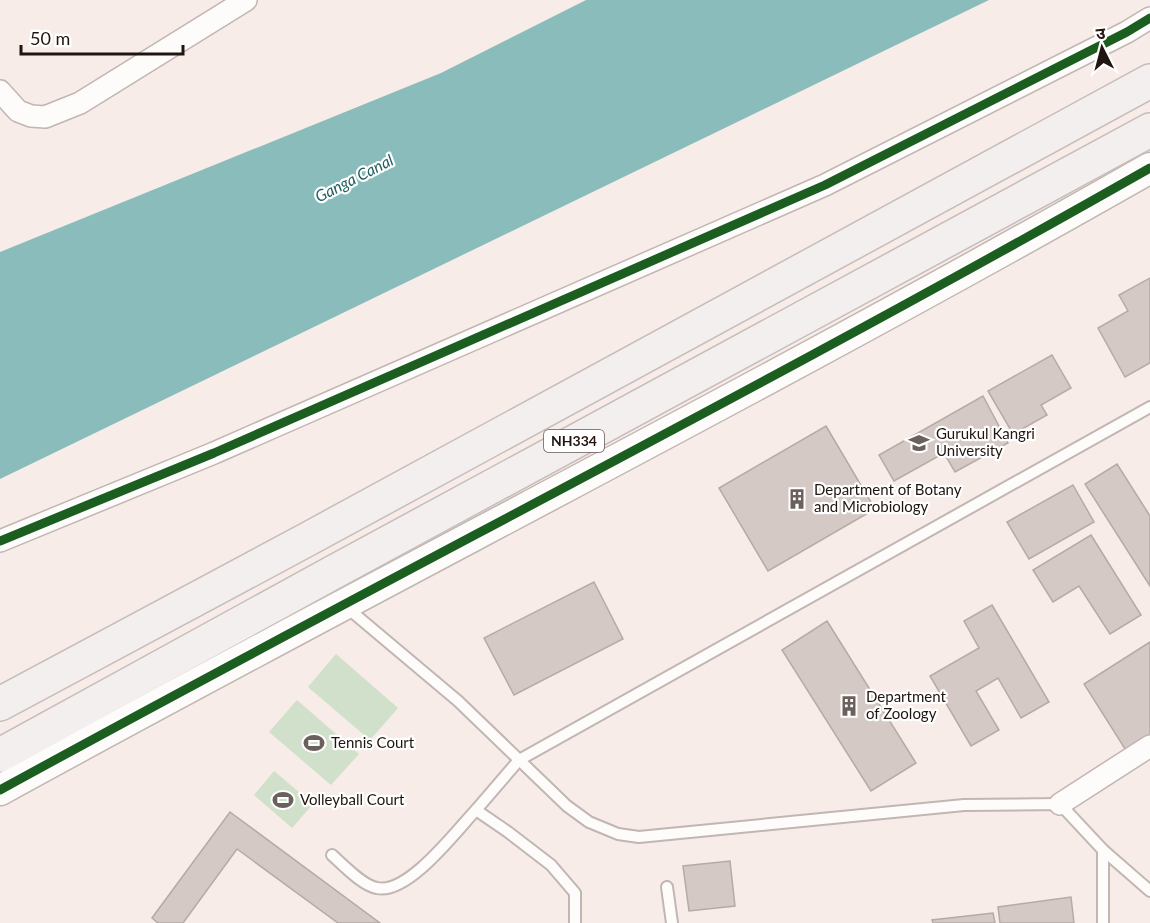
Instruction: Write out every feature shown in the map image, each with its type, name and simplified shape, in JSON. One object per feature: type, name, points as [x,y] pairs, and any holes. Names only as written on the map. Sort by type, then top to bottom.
[{"type":"highway","name":"NH334","points":[[0,704],[1150,81]]},
{"type":"highway","name":"NH334","points":[[0,755],[1150,130]]},
{"type":"street","points":[[0,91],[18,111],[31,116],[45,117],[80,103],[246,0]]},
{"type":"street","points":[[0,541],[225,448],[825,185],[1127,32],[1150,18]]},
{"type":"street","points":[[0,790],[203,679],[344,606],[960,276],[1150,168]]},
{"type":"street","points":[[1060,804],[1150,746]]},
{"type":"lane","points":[[332,855],[360,879],[376,888],[393,888],[409,879],[431,858],[519,760],[1150,407]]},
{"type":"lane","points":[[344,606],[458,701],[567,806],[589,822],[618,834],[639,837],[964,805],[1060,804],[1103,850],[1150,891]]},
{"type":"lane","points":[[476,810],[551,865],[574,893],[575,923]]},
{"type":"lane","points":[[1102,923],[1103,850]]},
{"type":"lane","points":[[667,887],[672,923]]},
{"type":"green space","name":"Tennis Court","points":[[336,654],[398,708],[370,740],[308,687]]},
{"type":"green space","name":"Tennis Court","points":[[297,700],[359,754],[331,785],[269,732]]},
{"type":"green space","name":"Volleyball Court","points":[[274,771],[313,804],[292,828],[254,795]]},
{"type":"water","name":"Ganga Canal","points":[[586,0],[989,0],[0,479],[0,252],[441,73]]},
{"type":"building","points":[[1150,278],[1150,363],[1125,377],[1098,328],[1128,311],[1119,295]]},
{"type":"building","points":[[1052,355],[1071,388],[1041,405],[1047,415],[1013,434],[988,391]]},
{"type":"building","points":[[983,396],[1008,443],[955,472],[944,453],[894,481],[879,455]]},
{"type":"building","name":"Department of Botany and Microbiology","points":[[826,426],[875,509],[768,571],[719,488]]},
{"type":"building","points":[[1117,464],[1150,516],[1150,586],[1085,484]]},
{"type":"building","points":[[1073,485],[1094,522],[1029,559],[1007,522]]},
{"type":"building","points":[[1091,535],[1141,615],[1110,634],[1079,586],[1053,602],[1033,570]]},
{"type":"building","points":[[594,582],[623,639],[514,695],[484,638]]},
{"type":"building","points":[[992,605],[1049,702],[1021,718],[998,678],[976,691],[999,730],[971,746],[930,676],[979,648],[964,621]]},
{"type":"building","name":"Department of Zoology","points":[[827,621],[916,763],[871,791],[782,650]]},
{"type":"building","points":[[1150,642],[1150,737],[1127,752],[1084,684]]},
{"type":"building","points":[[230,812],[380,923],[338,923],[237,849],[183,923],[158,923],[152,918]]},
{"type":"building","points":[[730,861],[735,906],[689,911],[683,866]]},
{"type":"building","points":[[1071,897],[1074,923],[1000,923],[998,907]]},
{"type":"building","points":[[993,913],[995,923],[933,923],[932,920]]},
{"type":"cycle path","points":[[0,541],[214,453],[825,185],[1127,32],[1150,18]]},
{"type":"cycle path","points":[[0,790],[864,327],[1150,168]]},
{"type":"place","name":"Gurukul Kangri University","points":[[919,443]]},
{"type":"place","name":"Department of Botany and Microbiology","points":[[797,499]]},
{"type":"place","name":"Department of Zoology","points":[[849,706]]},
{"type":"place","name":"Tennis Court","points":[[314,743]]},
{"type":"place","name":"Volleyball Court","points":[[283,800]]}]
